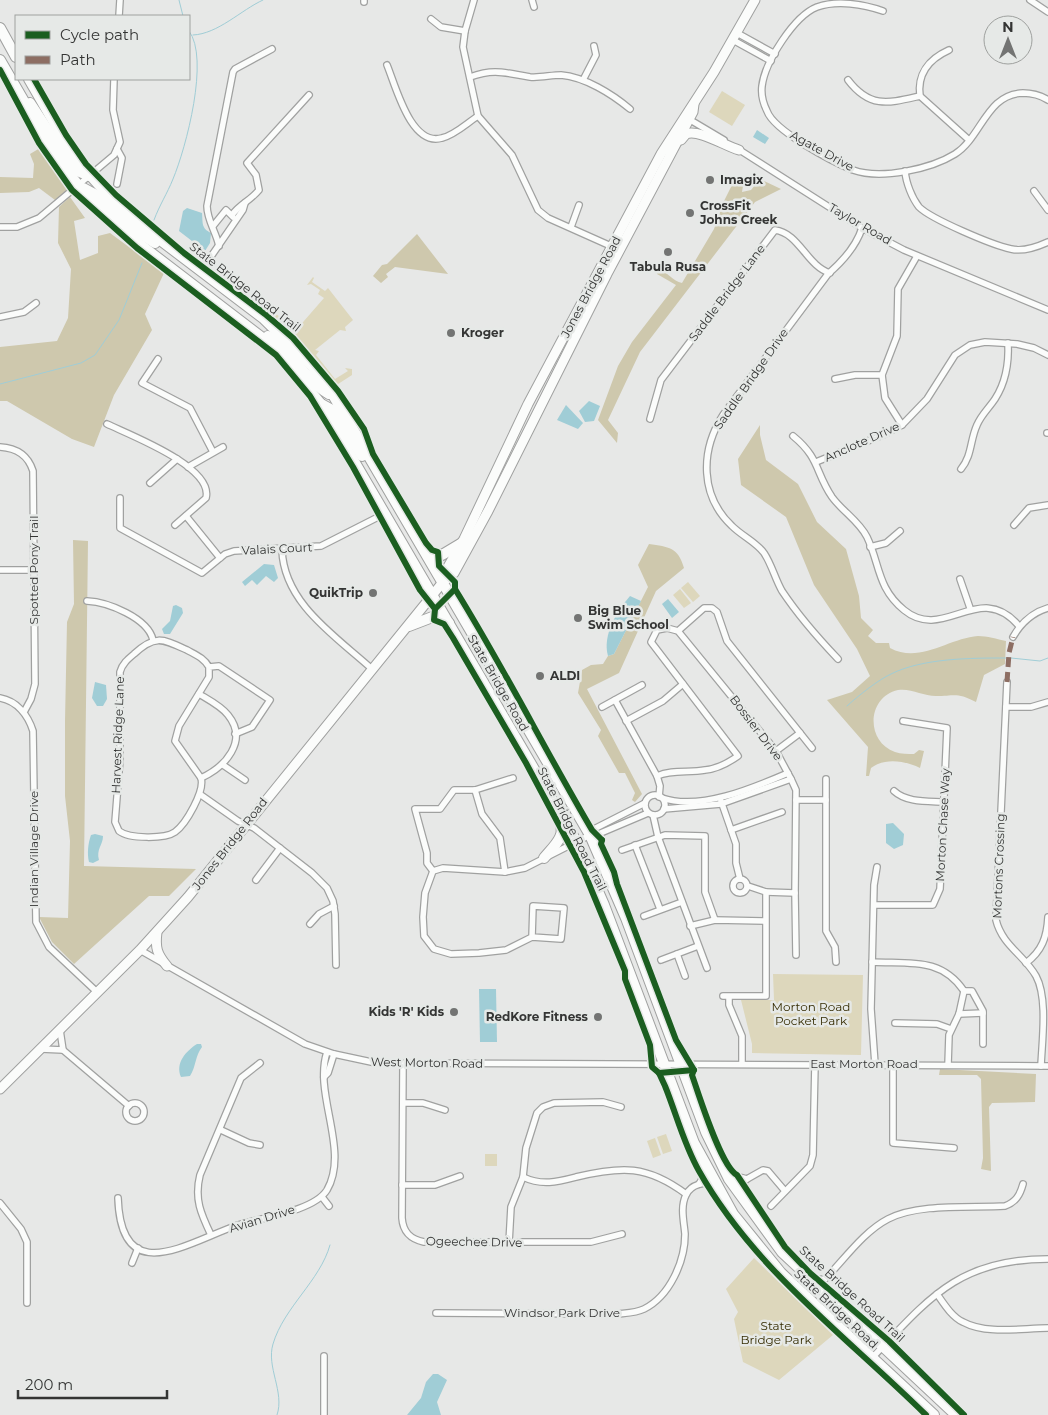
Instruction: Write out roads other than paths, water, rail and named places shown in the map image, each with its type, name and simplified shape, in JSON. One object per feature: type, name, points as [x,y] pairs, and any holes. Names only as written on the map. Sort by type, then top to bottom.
[{"type":"highway","points":[[0,28],[15,55]]},
{"type":"highway","name":"State Bridge Road","points":[[0,60],[58,160],[77,186],[116,226],[273,346],[320,403],[576,841],[604,905],[685,1121],[716,1185],[733,1214],[781,1273],[934,1415]]},
{"type":"highway","name":"State Bridge Road","points":[[30,80],[74,157],[92,174],[130,218],[262,318],[312,366],[385,482],[590,835],[626,918],[706,1132],[726,1173],[746,1204],[782,1252],[956,1415]]},
{"type":"highway","points":[[13,83],[39,114],[75,170],[92,174]]},
{"type":"highway","points":[[77,186],[96,195],[140,235],[175,251]]},
{"type":"highway","points":[[240,319],[278,342],[319,388],[332,395]]},
{"type":"highway","points":[[320,403],[334,411],[353,444],[385,482]]},
{"type":"highway","points":[[426,553],[442,555],[462,543]]},
{"type":"highway","points":[[426,583],[443,582]]},
{"type":"highway","points":[[409,626],[435,616],[451,625]]},
{"type":"highway","name":"State Bridge Road","points":[[543,782],[544,793],[563,829],[562,835],[544,858]]},
{"type":"highway","name":"State Bridge Road","points":[[826,1283],[854,1315],[860,1325]]},
{"type":"main road","points":[[686,117],[694,110],[694,104],[755,0]]},
{"type":"main road","name":"Jones Bridge Road","points":[[0,1089],[140,950],[202,880],[245,824],[409,626],[443,582],[454,573],[496,494],[512,450],[531,415],[537,388],[656,180],[686,117]]},
{"type":"main road","name":"Jones Bridge Road","points":[[443,582],[444,572],[559,369],[616,248],[686,117]]},
{"type":"main road","points":[[656,180],[663,174],[686,134],[697,132],[739,150]]},
{"type":"main road","points":[[157,931],[155,946],[157,954],[168,966]]},
{"type":"street","points":[[119,15],[120,0]]},
{"type":"street","points":[[474,0],[465,31],[463,47],[478,116],[512,155],[538,210],[548,218],[616,248]]},
{"type":"street","points":[[1032,0],[1048,12]]},
{"type":"street","name":"Agate Drive","points":[[883,11],[863,4],[826,4],[808,11],[793,26],[765,73],[762,97],[767,113],[774,121],[795,137],[854,170],[879,174],[905,171],[956,153],[969,140],[994,105],[1011,95],[1031,94],[1048,100]]},
{"type":"street","points":[[431,19],[441,27],[465,31]]},
{"type":"street","points":[[735,36],[775,54]]},
{"type":"street","points":[[735,36],[771,61]]},
{"type":"street","points":[[582,80],[596,55],[594,46]]},
{"type":"street","points":[[219,246],[213,226],[209,220],[207,208],[233,72],[235,69],[272,49]]},
{"type":"street","points":[[948,50],[924,69],[919,88],[920,96],[969,140]]},
{"type":"street","points":[[387,65],[412,125],[423,136],[433,139],[445,138],[478,116]]},
{"type":"street","points":[[470,78],[486,72],[503,71],[531,77],[562,75],[582,80],[619,100],[630,109]]},
{"type":"street","points":[[0,227],[17,227],[32,222],[114,155],[120,142],[113,110],[114,80]]},
{"type":"street","points":[[848,80],[862,96],[874,100],[897,102],[920,96]]},
{"type":"street","points":[[201,271],[219,246],[234,217],[259,190],[256,175],[247,163],[309,95]]},
{"type":"street","name":"Taylor Road","points":[[686,117],[862,228],[917,256],[1048,310]]},
{"type":"street","points":[[117,149],[122,158],[118,184]]},
{"type":"street","points":[[905,171],[918,206],[932,218],[1012,250],[1038,247],[1048,242]]},
{"type":"street","points":[[1034,191],[1048,210]]},
{"type":"street","points":[[571,227],[579,205]]},
{"type":"street","points":[[213,226],[226,210],[234,217]]},
{"type":"street","name":"Saddle Bridge Drive","points":[[838,659],[821,642],[783,592],[764,553],[720,513],[712,500],[706,471],[708,448],[719,421],[830,273],[842,262],[856,242],[862,228]]},
{"type":"street","name":"Saddle Bridge Lane","points":[[650,419],[661,380],[775,230],[792,239],[822,270],[830,273]]},
{"type":"street","points":[[902,425],[885,398],[882,375],[897,336],[896,302],[898,289],[917,256]]},
{"type":"street","points":[[0,317],[24,312],[36,303]]},
{"type":"street","name":"Anclote Drive","points":[[816,462],[885,434],[902,425],[927,399],[952,359],[960,350],[979,343],[1008,343],[1026,345],[1048,355]]},
{"type":"street","points":[[961,469],[969,458],[977,425],[995,400],[1003,383],[1008,363],[1008,343]]},
{"type":"street","points":[[158,359],[142,383],[190,408],[213,452]]},
{"type":"street","points":[[835,379],[855,375],[882,375]]},
{"type":"street","points":[[107,424],[177,459],[195,472],[208,492],[206,498],[175,525]]},
{"type":"street","points":[[793,436],[807,447],[831,495],[862,530],[884,587],[893,599],[909,614],[923,620],[937,621],[970,608],[984,607],[997,609],[1009,616],[1019,626]]},
{"type":"street","name":"Spotted Pony Trail","points":[[0,446],[20,452],[27,458],[33,471],[35,684],[32,699],[24,712]]},
{"type":"street","points":[[188,467],[223,447]]},
{"type":"street","points":[[150,483],[177,459]]},
{"type":"street","name":"Valais Court","points":[[120,498],[120,528],[202,573],[220,558],[234,551],[313,548],[329,544],[384,514]]},
{"type":"street","points":[[1014,525],[1029,508],[1048,506]]},
{"type":"street","points":[[186,516],[220,558]]},
{"type":"street","points":[[870,547],[886,543],[900,531]]},
{"type":"street","points":[[282,550],[287,574],[311,616],[373,670]]},
{"type":"street","points":[[0,570],[34,570]]},
{"type":"street","points":[[960,579],[970,608]]},
{"type":"street","points":[[87,601],[103,602],[141,622],[150,630],[153,640],[173,643],[198,656],[209,667],[209,676],[179,726],[175,741],[201,778],[203,783],[201,794],[254,828],[323,883],[330,894],[334,906],[336,965]]},
{"type":"street","points":[[657,776],[665,772],[706,770],[727,763],[738,756],[651,642],[657,630],[667,628],[678,630],[704,608],[712,608],[716,612],[727,641],[812,748]]},
{"type":"street","points":[[1013,637],[1019,626],[1030,616],[1048,608]]},
{"type":"street","name":"Bossier Drive","points":[[678,630],[776,751],[796,790],[796,954]]},
{"type":"street","name":"Harvest Ridge Lane","points":[[153,640],[144,645],[121,669],[120,759],[114,822],[119,831],[127,836],[169,835],[179,828],[201,794]]},
{"type":"street","points":[[209,667],[219,666],[270,700],[252,727],[235,734]]},
{"type":"street","name":"Mortons Crossing","points":[[1007,682],[996,920],[1003,939],[1036,976],[1041,992],[1045,1066]]},
{"type":"street","points":[[602,707],[642,684]]},
{"type":"street","points":[[626,721],[663,701],[683,684]]},
{"type":"street","points":[[199,694],[228,715],[235,734],[234,746],[223,765],[201,778]]},
{"type":"street","points":[[0,698],[15,704],[24,712]]},
{"type":"street","points":[[615,700],[657,776],[664,809]]},
{"type":"street","points":[[1006,707],[1030,707],[1048,702]]},
{"type":"street","name":"Indian Village Drive","points":[[24,712],[31,724],[34,738],[34,908],[36,922],[49,947],[98,993]]},
{"type":"street","name":"Morton Chase Way","points":[[874,905],[932,905],[940,889],[947,728],[903,721]]},
{"type":"street","points":[[776,751],[800,734]]},
{"type":"street","points":[[223,765],[244,780]]},
{"type":"street","points":[[532,937],[533,906],[564,908],[561,939],[532,937],[506,950],[451,954],[434,948],[424,936],[423,917],[424,893],[434,871],[443,868],[505,872],[526,868],[590,835],[596,835],[650,814],[661,813],[664,809],[721,801],[790,776]]},
{"type":"street","points":[[434,871],[427,863],[427,853],[415,809],[440,809],[454,790],[475,790],[512,778]]},
{"type":"street","points":[[826,779],[826,931],[835,948],[836,962]]},
{"type":"street","points":[[475,790],[482,814],[500,838],[505,872]]},
{"type":"street","points":[[894,791],[900,796],[920,801],[945,802]]},
{"type":"street","points":[[590,835],[592,830],[645,803],[650,796],[696,801],[721,801]]},
{"type":"street","points":[[796,800],[826,800]]},
{"type":"street","points":[[721,801],[736,844],[736,863],[740,878],[745,880],[748,886],[766,892],[795,892]]},
{"type":"street","points":[[645,803],[706,968]]},
{"type":"street","points":[[731,830],[782,812]]},
{"type":"street","points":[[622,850],[665,835],[705,836],[705,892],[715,920]]},
{"type":"street","points":[[635,845],[660,909]]},
{"type":"street","points":[[256,880],[280,848]]},
{"type":"street","points":[[874,1064],[871,1029],[872,962],[877,866]]},
{"type":"street","points":[[740,878],[734,882],[735,890],[742,893],[748,886]]},
{"type":"street","points":[[742,1064],[742,1036],[729,997],[766,996],[766,892]]},
{"type":"street","points":[[644,916],[682,902]]},
{"type":"street","points":[[310,924],[319,914],[334,906]]},
{"type":"street","points":[[1026,963],[1034,957],[1045,940],[1048,917]]},
{"type":"street","points":[[690,926],[715,920],[765,921]]},
{"type":"street","points":[[661,960],[698,946]]},
{"type":"street","name":"West Morton Road","points":[[140,950],[281,1032],[327,1052],[376,1063],[680,1063]]},
{"type":"street","points":[[677,954],[685,976]]},
{"type":"street","points":[[872,962],[941,969],[952,976],[964,992],[959,1014],[951,1029],[948,1044],[948,1065]]},
{"type":"street","points":[[964,992],[972,991],[983,1013],[984,1044]]},
{"type":"street","points":[[959,1014],[983,1013]]},
{"type":"street","points":[[896,1023],[937,1024],[951,1029]]},
{"type":"street","points":[[60,1030],[63,1050]]},
{"type":"street","points":[[41,1049],[63,1050],[129,1106]]},
{"type":"street","points":[[327,1052],[322,1072],[335,1164],[328,1188],[322,1197],[330,1206]]},
{"type":"street","points":[[324,1077],[328,1073],[334,1054]]},
{"type":"street","points":[[211,1235],[197,1204],[196,1190],[200,1175],[221,1130],[241,1078],[260,1063]]},
{"type":"street","name":"East Morton Road","points":[[680,1063],[1045,1066]]},
{"type":"street","name":"Ogeechee Drive","points":[[403,1064],[402,1224],[409,1237],[424,1242],[591,1242],[622,1234]]},
{"type":"street","points":[[771,1206],[810,1166],[813,1155],[815,1064]]},
{"type":"street","points":[[893,1064],[893,1143],[954,1148]]},
{"type":"street","points":[[509,1243],[511,1207],[523,1177],[526,1148],[534,1120],[543,1107],[554,1103],[604,1102],[621,1107]]},
{"type":"street","points":[[403,1103],[423,1103],[445,1110]]},
{"type":"street","name":"State Bridge Road","points":[[685,1121],[686,1136],[703,1172],[702,1179],[698,1184]]},
{"type":"street","points":[[221,1130],[248,1143],[260,1145]]},
{"type":"street","points":[[523,1177],[536,1182],[549,1183],[599,1172],[636,1170],[664,1178],[686,1194],[698,1184],[706,1182],[716,1185]]},
{"type":"street","points":[[726,1173],[732,1177],[746,1179],[763,1170],[768,1171],[785,1191]]},
{"type":"street","points":[[402,1185],[435,1184],[460,1176]]},
{"type":"street","points":[[746,1179],[744,1191],[746,1204]]},
{"type":"street","points":[[811,1280],[826,1283],[877,1226],[898,1214],[920,1210],[1005,1206],[1016,1199],[1021,1192],[1023,1184]]},
{"type":"street","name":"Windsor Park Drive","points":[[436,1313],[618,1314],[643,1310],[659,1297],[680,1265],[684,1245],[683,1207],[686,1194]]},
{"type":"street","name":"Avian Drive","points":[[138,1248],[156,1254],[170,1252],[211,1235],[292,1210],[322,1197]]},
{"type":"street","points":[[118,1198],[120,1225],[126,1236],[138,1248],[132,1263]]},
{"type":"street","points":[[0,1203],[21,1228],[27,1242],[27,1303]]},
{"type":"street","points":[[872,1358],[937,1294],[972,1271],[1021,1259],[1048,1259]]},
{"type":"street","points":[[937,1294],[951,1312],[962,1322],[977,1327],[1048,1328]]},
{"type":"street","points":[[324,1356],[324,1415]]},
{"type":"water","points":[[757,130],[769,138],[765,144],[753,137]]},
{"type":"water","points":[[187,208],[202,213],[204,227],[211,233],[210,243],[205,251],[179,231],[183,211]]},
{"type":"water","points":[[589,401],[600,406],[594,421],[585,422],[579,411]]},
{"type":"water","points":[[566,405],[583,423],[578,429],[557,420]]},
{"type":"water","points":[[264,564],[274,565],[278,578],[274,582],[266,576],[257,585],[252,580],[245,586],[242,582]]},
{"type":"water","points":[[630,596],[641,601],[614,654],[608,656],[607,640],[609,632],[620,609]]},
{"type":"water","points":[[668,599],[679,612],[672,618],[662,604]]},
{"type":"water","points":[[176,605],[182,608],[183,613],[170,634],[164,634],[162,629],[170,621],[173,606]]},
{"type":"water","points":[[95,682],[106,685],[107,699],[103,706],[97,706],[92,698]]},
{"type":"water","points":[[893,823],[904,834],[903,845],[894,849],[886,843],[886,824]]},
{"type":"water","points":[[91,835],[103,836],[98,853],[99,860],[93,863],[89,862],[88,848]]},
{"type":"water","points":[[479,989],[496,989],[497,1042],[480,1042]]},
{"type":"water","points":[[197,1044],[201,1044],[202,1047],[192,1073],[190,1076],[181,1077],[179,1067],[181,1062],[189,1050]]},
{"type":"water","points":[[433,1374],[438,1374],[447,1380],[437,1402],[441,1415],[407,1415],[421,1398],[426,1382]]},
{"type":"waterway","points":[[179,0],[183,15]]},
{"type":"waterway","points":[[193,35],[211,31],[263,0]]},
{"type":"waterway","points":[[154,220],[178,165],[194,104],[197,61],[195,44],[190,33]]},
{"type":"waterway","points":[[0,384],[81,363],[95,355],[119,320],[142,263]]},
{"type":"waterway","points":[[847,706],[880,680],[904,669],[947,660],[1006,658]]},
{"type":"waterway","points":[[1011,658],[1040,661],[1048,658]]},
{"type":"waterway","points":[[277,1415],[279,1397],[272,1362],[273,1344],[285,1318],[318,1270],[330,1245]]},
{"type":"place","name":"Imagix","points":[[710,180]]},
{"type":"place","name":"CrossFit Johns Creek","points":[[690,213]]},
{"type":"place","name":"Tabula Rusa","points":[[668,252]]},
{"type":"place","name":"Kroger","points":[[451,333]]},
{"type":"place","name":"QuikTrip","points":[[373,593]]},
{"type":"place","name":"Big Blue Swim School","points":[[578,618]]},
{"type":"place","name":"ALDI","points":[[540,676]]},
{"type":"place","name":"Kids 'R' Kids","points":[[454,1012]]},
{"type":"place","name":"RedKore Fitness","points":[[598,1017]]},
{"type":"park label","name":"Morton Road Pocket Park","points":[[811,1014]]},
{"type":"park label","name":"State Bridge Park","points":[[776,1333]]}]
